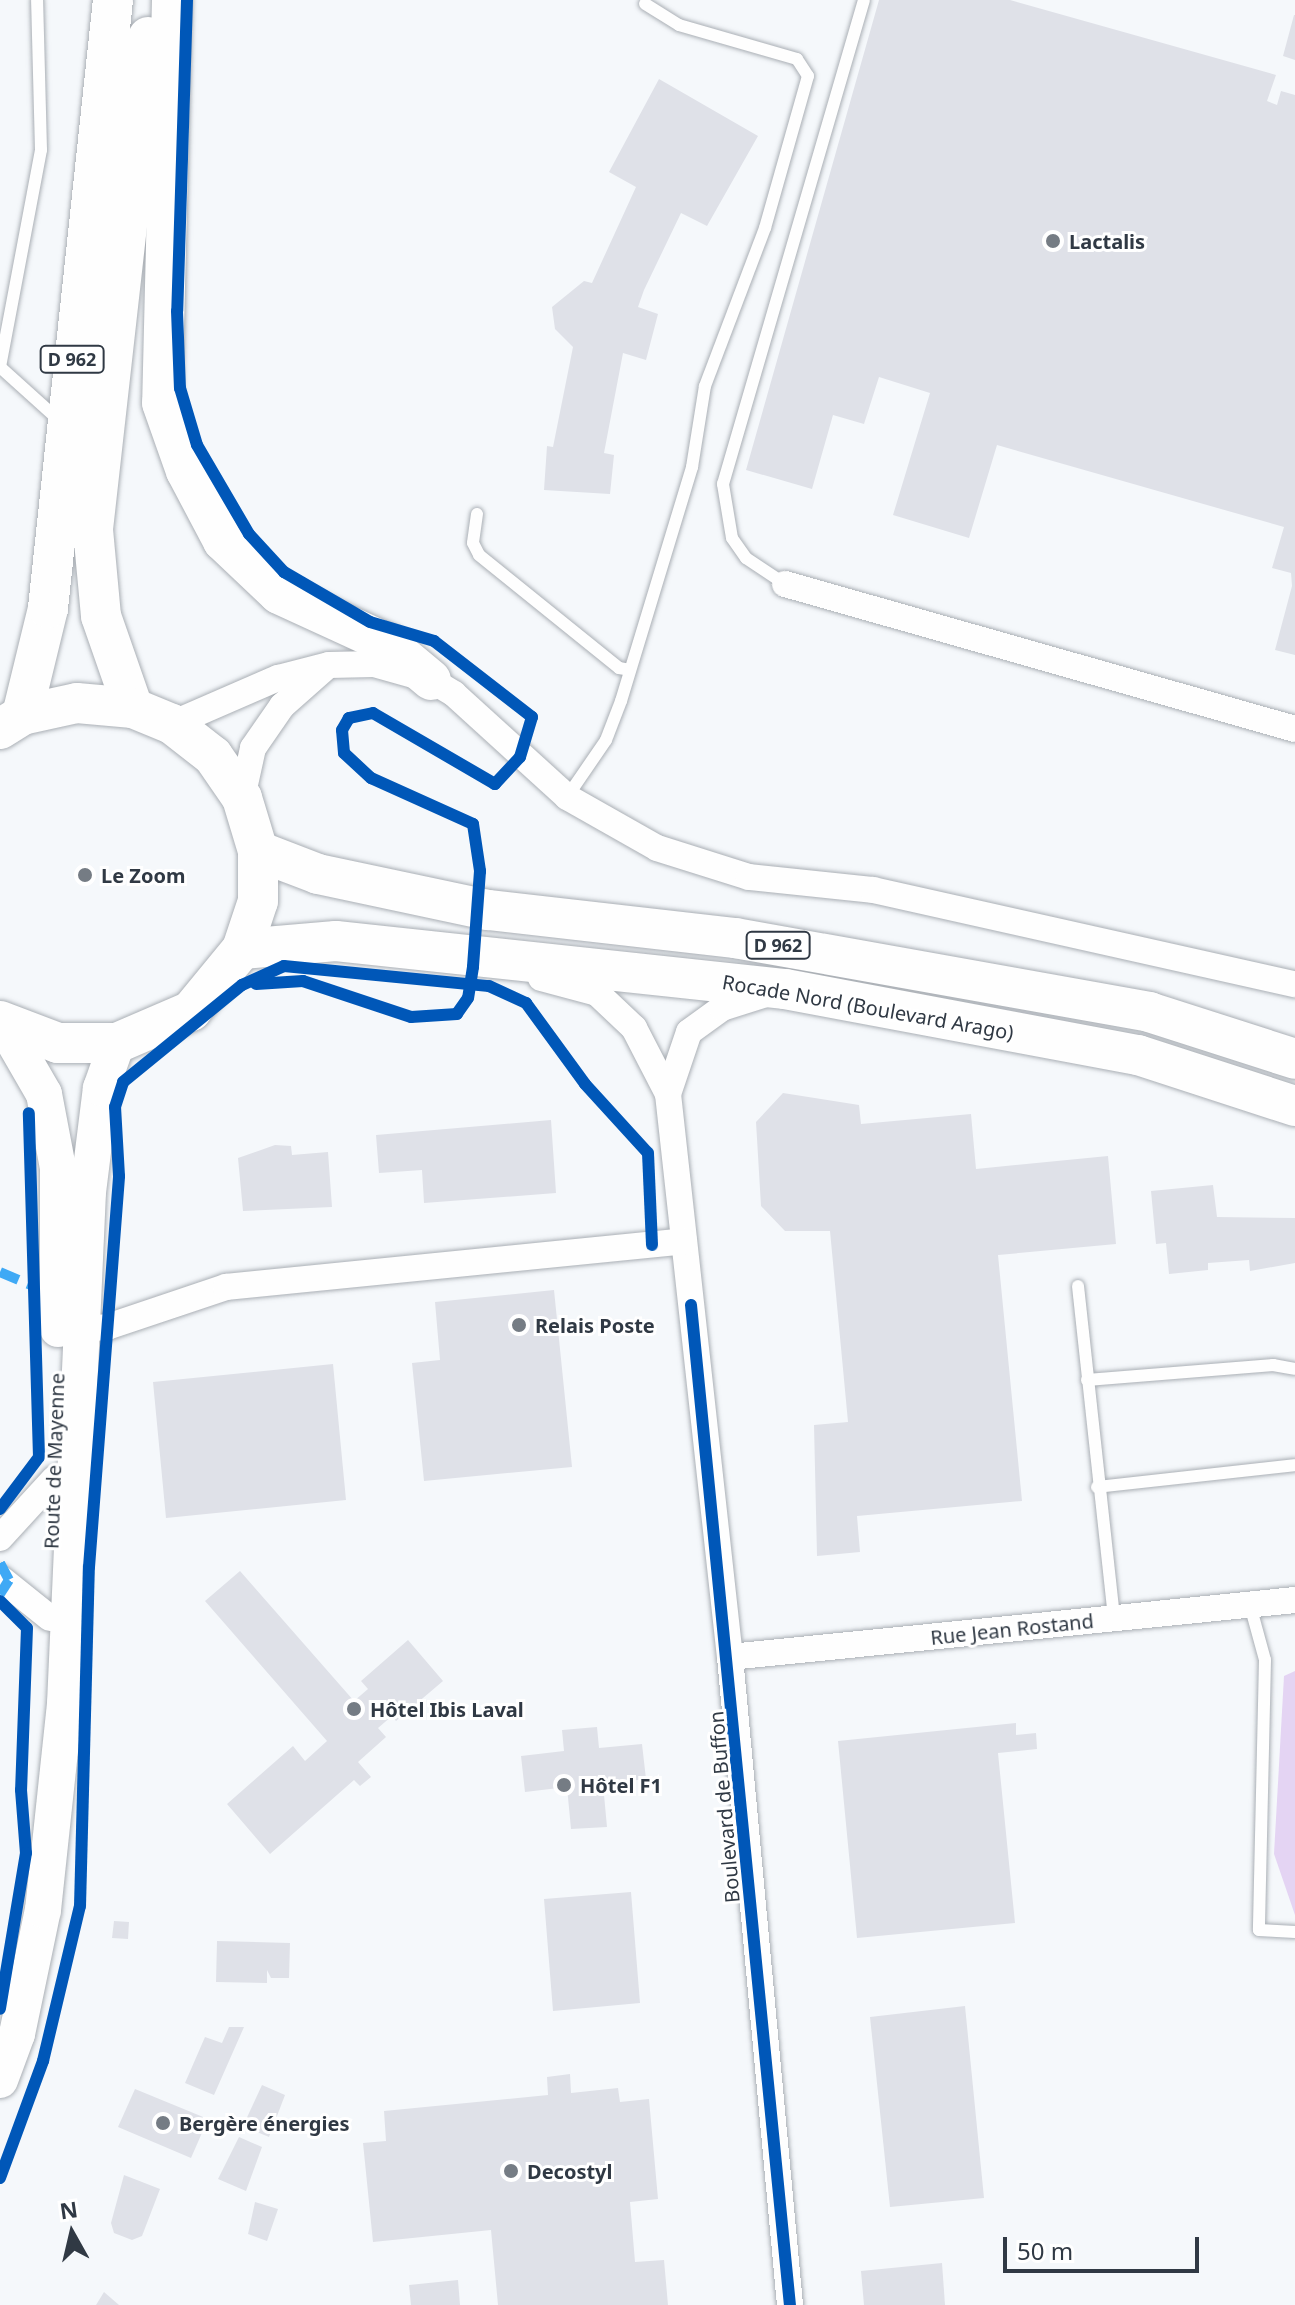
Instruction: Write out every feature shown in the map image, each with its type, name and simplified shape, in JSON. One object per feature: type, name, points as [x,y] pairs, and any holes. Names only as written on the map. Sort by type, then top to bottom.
[{"type":"main road","name":"D 962","points":[[11,722],[48,608],[64,424],[113,0]]},
{"type":"main road","name":"D 962","points":[[133,708],[101,616],[93,529],[151,0]]},
{"type":"main road","points":[[172,0],[162,403],[186,471],[223,541],[279,594],[388,644],[431,680]]},
{"type":"main road","points":[[2,1022],[58,1043],[117,1043],[156,1031],[191,1011],[242,949],[258,901],[258,851],[242,798],[213,756],[172,724],[133,708],[77,703],[11,722]]},
{"type":"main road","name":"D 962","points":[[258,851],[318,874],[488,910],[735,938],[1149,1012],[1295,1059]]},
{"type":"main road","name":"Rocade Nord (Boulevard Arago)","points":[[242,949],[336,941],[785,989],[1138,1055],[1295,1106]]},
{"type":"main road","name":"Route de Mayenne","points":[[2,1022],[44,1094],[58,1168],[43,1910]]},
{"type":"main road","name":"Route de Mayenne","points":[[0,2080],[17,2034],[43,1910],[65,1704],[80,1329],[101,1088],[117,1043]]},
{"type":"street","points":[[785,584],[1295,729]]},
{"type":"street","points":[[172,724],[278,678],[329,665],[374,664],[431,680],[475,711],[567,797],[657,848],[749,877],[873,890],[1295,984]]},
{"type":"street","points":[[242,798],[253,748],[282,706],[329,665]]},
{"type":"street","points":[[433,950],[597,993],[634,1028],[668,1094]]},
{"type":"street","points":[[668,1094],[689,1032],[722,1008],[785,989]]},
{"type":"street","name":"Boulevard de Buffon","points":[[668,1094],[730,1657],[790,2305]]},
{"type":"street","points":[[80,1329],[107,1327],[226,1287],[684,1241]]},
{"type":"street","points":[[0,1538],[54,1479]]},
{"type":"street","points":[[0,1578],[50,1618]]},
{"type":"street","name":"Rue Jean Rostand","points":[[730,1657],[1294,1601]]},
{"type":"lane","points":[[37,0],[41,150],[0,367],[64,424]]},
{"type":"lane","points":[[785,584],[746,558],[732,538],[723,484],[864,0]]},
{"type":"lane","points":[[567,797],[606,740],[630,670],[692,467],[705,386],[765,228],[808,76],[797,59],[679,25],[645,4]]},
{"type":"lane","points":[[477,514],[473,543],[479,555],[619,668],[630,670]]},
{"type":"lane","points":[[1078,1286],[1097,1487],[1114,1619]]},
{"type":"lane","points":[[1087,1380],[1273,1365],[1295,1369]]},
{"type":"lane","points":[[1097,1487],[1295,1465]]},
{"type":"lane","points":[[1250,1605],[1265,1660],[1259,1930],[1295,1932]]},
{"type":"shaded area","points":[[1295,1671],[1295,1915],[1274,1854],[1284,1676]]},
{"type":"building","name":"Lactalis","points":[[879,0],[1010,0],[1276,75],[1267,101],[1277,105],[1281,91],[1295,95],[1295,655],[1275,650],[1292,586],[1291,573],[1272,568],[1284,527],[997,445],[969,538],[893,515],[930,393],[879,377],[864,424],[833,415],[812,489],[746,470]]},
{"type":"building","points":[[1295,15],[1295,60],[1283,56]]},
{"type":"building","points":[[659,79],[758,136],[707,226],[681,213],[644,290],[638,307],[658,314],[646,360],[623,353],[604,453],[614,455],[610,494],[544,490],[547,446],[553,447],[573,347],[555,329],[552,307],[584,281],[592,283],[636,187],[609,172]]},
{"type":"building","points":[[783,1093],[859,1105],[861,1124],[971,1114],[976,1169],[1108,1156],[1116,1244],[998,1255],[1022,1501],[857,1516],[860,1552],[817,1556],[814,1425],[848,1422],[830,1231],[785,1231],[761,1206],[756,1122]]},
{"type":"building","points":[[551,1120],[556,1193],[424,1203],[422,1170],[379,1173],[376,1135]]},
{"type":"building","points":[[275,1145],[291,1146],[292,1155],[328,1152],[332,1207],[243,1211],[238,1158]]},
{"type":"building","points":[[1213,1185],[1217,1217],[1295,1218],[1295,1263],[1250,1271],[1249,1260],[1208,1263],[1208,1270],[1169,1274],[1166,1243],[1156,1244],[1151,1191]]},
{"type":"building","points":[[554,1290],[572,1467],[424,1481],[412,1363],[440,1360],[435,1302]]},
{"type":"building","points":[[333,1364],[346,1500],[166,1518],[153,1382]]},
{"type":"building","name":"Hôtel Ibis Laval","points":[[240,1571],[354,1701],[368,1689],[361,1681],[408,1640],[443,1681],[396,1721],[392,1716],[378,1728],[386,1737],[358,1762],[371,1777],[360,1786],[354,1780],[270,1854],[227,1804],[293,1746],[305,1761],[327,1741],[205,1601]]},
{"type":"building","points":[[1016,1723],[1016,1735],[1036,1733],[1037,1749],[998,1753],[1015,1923],[857,1938],[838,1741]]},
{"type":"building","name":"Hôtel F1","points":[[597,1727],[599,1748],[642,1744],[646,1779],[603,1784],[607,1827],[571,1829],[567,1787],[525,1792],[521,1756],[564,1751],[562,1730]]},
{"type":"building","points":[[631,1892],[640,2003],[553,2011],[544,1899]]},
{"type":"building","points":[[114,1921],[129,1922],[128,1939],[112,1938]]},
{"type":"building","points":[[217,1941],[290,1943],[289,1978],[271,1978],[267,1970],[267,1983],[216,1982]]},
{"type":"building","points":[[965,2006],[984,2198],[890,2207],[870,2017]]},
{"type":"building","points":[[229,2027],[244,2027],[214,2095],[185,2083],[205,2037],[222,2043]]},
{"type":"building","name":"Decostyl","points":[[570,2074],[571,2093],[618,2088],[620,2102],[649,2099],[658,2199],[630,2202],[635,2262],[664,2260],[668,2305],[498,2305],[491,2230],[373,2242],[363,2143],[386,2141],[384,2111],[548,2095],[547,2077]]},
{"type":"building","points":[[262,2085],[285,2095],[269,2137],[243,2126]]},
{"type":"building","name":"Bergère énergies","points":[[135,2089],[208,2119],[191,2158],[118,2127]]},
{"type":"building","points":[[239,2137],[262,2147],[246,2191],[218,2179]]},
{"type":"building","points":[[124,2175],[160,2189],[142,2236],[132,2240],[114,2233],[111,2223]]},
{"type":"building","points":[[255,2202],[278,2209],[267,2241],[248,2234]]},
{"type":"building","points":[[942,2263],[945,2305],[864,2305],[861,2271]]},
{"type":"building","points":[[458,2280],[460,2305],[411,2305],[409,2285]]},
{"type":"building","points":[[104,2292],[119,2305],[96,2305]]},
{"type":"marked path","points":[[0,1272],[36,1287]]},
{"type":"marked path","points":[[0,1563],[9,1580],[0,1594]]},
{"type":"cycle path","points":[[187,0],[177,311],[180,388],[197,445],[249,534],[284,572],[370,622],[434,641],[532,717],[520,757],[495,784],[373,713],[349,718],[342,730],[344,753],[371,778],[473,824],[480,871],[473,967],[468,998],[457,1014],[411,1017],[303,981],[256,984]]},
{"type":"cycle path","points":[[0,2178],[43,2061],[80,1906],[89,1567],[119,1176],[115,1107],[123,1082],[242,985],[284,966],[489,986],[526,1003],[585,1084],[648,1153],[652,1245]]},
{"type":"cycle path","points":[[0,1509],[39,1457],[29,1113]]},
{"type":"cycle path","points":[[691,1305],[790,2305]]},
{"type":"cycle path","points":[[0,1601],[27,1628],[21,1790],[26,1853],[0,2009]]},
{"type":"place","name":"Lactalis","points":[[1053,241]]},
{"type":"place","name":"Le Zoom","points":[[85,875]]},
{"type":"place","name":"Relais Poste","points":[[519,1325]]},
{"type":"place","name":"Hôtel Ibis Laval","points":[[354,1709]]},
{"type":"place","name":"Hôtel F1","points":[[564,1785]]},
{"type":"place","name":"Bergère énergies","points":[[163,2123]]},
{"type":"place","name":"Decostyl","points":[[511,2171]]}]
